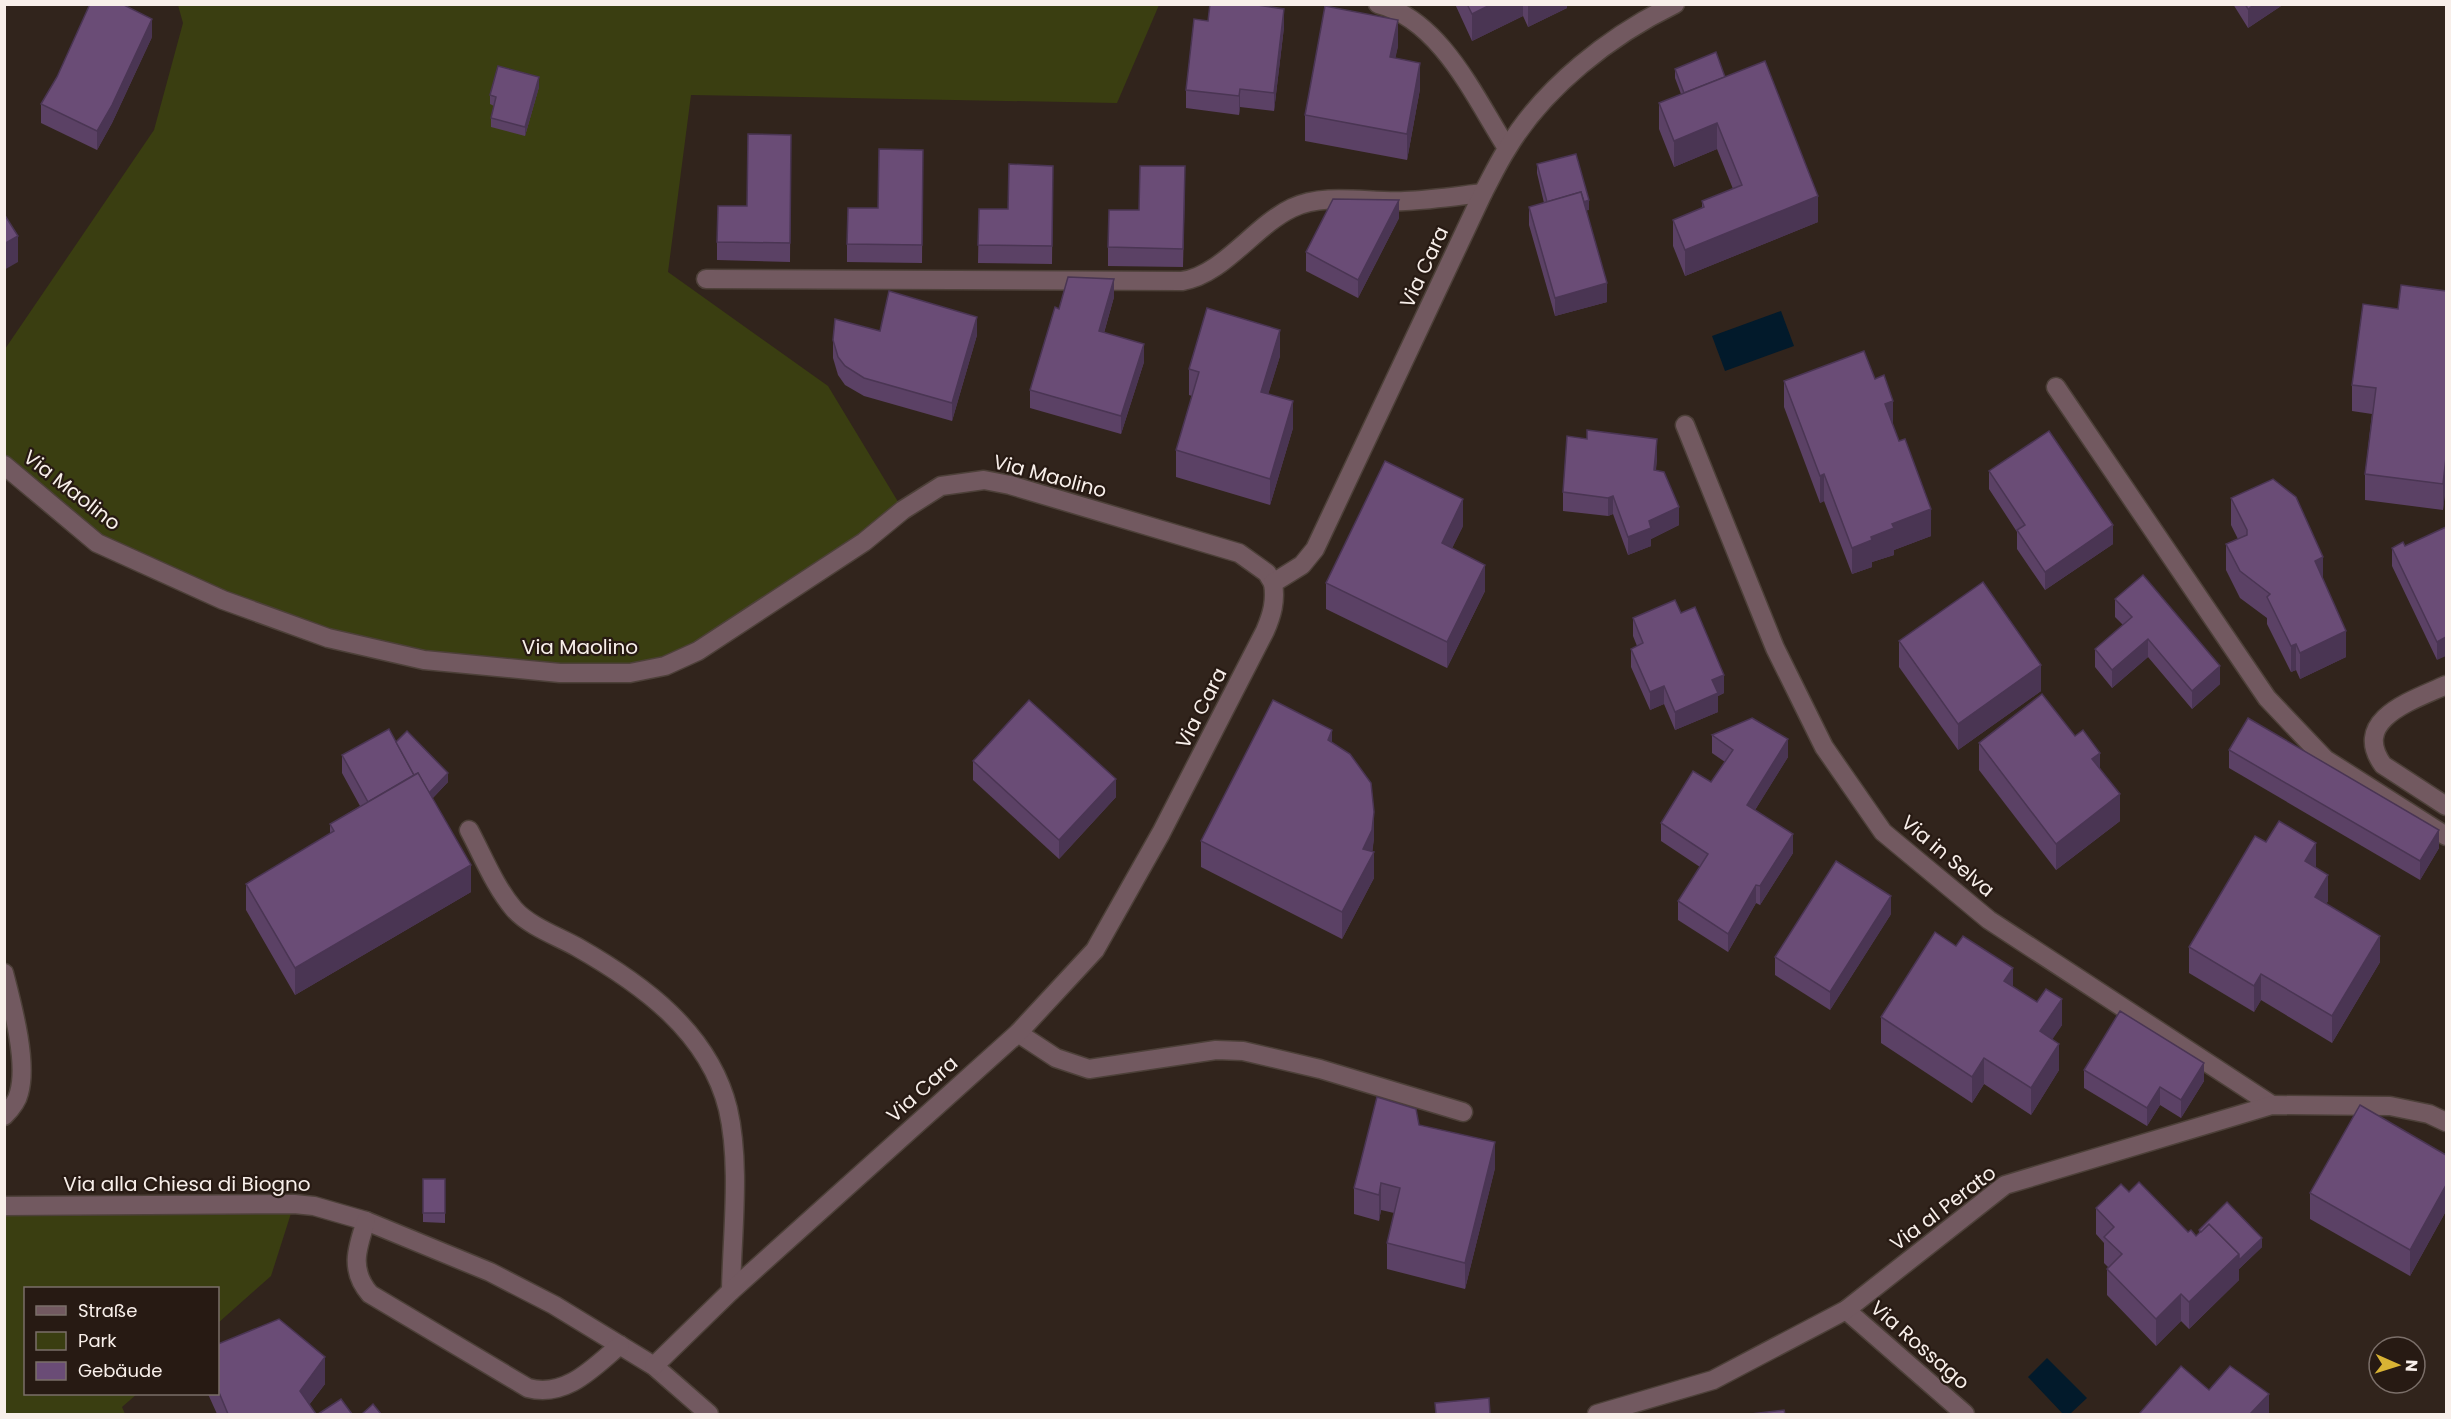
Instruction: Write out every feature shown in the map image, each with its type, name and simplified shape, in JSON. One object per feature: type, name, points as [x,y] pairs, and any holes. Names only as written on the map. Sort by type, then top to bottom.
[{"type":"street","points":[[1378,4],[1404,16],[1432,36],[1448,55],[1507,148]]},
{"type":"street","name":"Via Cara","points":[[654,1366],[731,1291],[1018,1033],[1095,950],[1125,901],[1265,632],[1273,614],[1275,595],[1273,583],[1302,565],[1315,549],[1483,193],[1507,148],[1547,97],[1580,68],[1644,20],[1675,4]]},
{"type":"street","points":[[706,279],[1182,281],[1197,279],[1270,222],[1292,208],[1318,200],[1406,201],[1483,193]]},
{"type":"street","points":[[2056,387],[2267,698],[2325,759],[2446,836]]},
{"type":"street","name":"Via in Selva","points":[[1685,425],[1774,648],[1824,747],[1883,832],[1989,920],[2272,1105]]},
{"type":"street","name":"Via Maolino","points":[[4,465],[97,543],[223,600],[328,638],[424,660],[493,668],[560,674],[630,673],[665,666],[698,651],[864,542],[903,510],[941,486],[962,481],[984,480],[1010,485],[1239,553],[1267,573],[1273,583]]},
{"type":"street","points":[[2446,685],[2394,710],[2375,731],[2373,744],[2383,765],[2446,806]]},
{"type":"street","points":[[470,830],[500,889],[516,911],[611,966],[645,991],[677,1019],[698,1044],[718,1079],[728,1110],[734,1155],[731,1291]]},
{"type":"street","points":[[4,973],[21,1058],[21,1078],[14,1105],[4,1116]]},
{"type":"street","points":[[1018,1033],[1056,1058],[1089,1069],[1216,1050],[1243,1051],[1320,1069],[1463,1112]]},
{"type":"street","name":"Via al Perato","points":[[1597,1414],[1713,1380],[1846,1310],[2005,1185],[2272,1105],[2390,1106],[2429,1114],[2446,1122]]},
{"type":"street","name":"Via alla Chiesa di Biogno","points":[[4,1206],[294,1204],[314,1206],[366,1221],[490,1272],[554,1305],[654,1366],[709,1414]]},
{"type":"street","points":[[366,1221],[356,1262],[357,1274],[370,1294],[528,1388],[548,1392],[559,1389],[577,1380],[620,1345]]},
{"type":"street","name":"Via Rossago","points":[[1846,1310],[1965,1414]]},
{"type":"green space","points":[[178,5],[1159,5],[1117,103],[691,95],[668,272],[828,386],[903,510],[665,666],[560,673],[328,638],[97,543],[5,465],[5,349],[154,130],[183,23]]},
{"type":"green space","points":[[294,1204],[271,1276],[219,1322],[219,1287],[24,1287],[24,1395],[136,1395],[122,1407],[125,1414],[5,1414],[4,1206]]},
{"type":"water","points":[[1781,311],[1794,346],[1725,371],[1712,336]]},
{"type":"water","points":[[2047,1358],[2087,1398],[2070,1414],[2063,1414],[2028,1377]]},
{"type":"building","points":[[90,4],[122,4],[152,19],[112,105],[97,131],[41,104],[57,77]]},
{"type":"building","points":[[1210,4],[1251,4],[1284,9],[1274,93],[1240,89],[1239,96],[1186,90],[1194,19],[1208,21]]},
{"type":"building","points":[[1467,4],[1492,4],[1472,14]]},
{"type":"building","points":[[2245,4],[2255,4],[2248,9]]},
{"type":"building","points":[[1325,6],[1398,20],[1390,57],[1420,63],[1407,134],[1305,115]]},
{"type":"building","points":[[1716,52],[1725,77],[1684,93],[1675,69]]},
{"type":"building","points":[[1765,61],[1818,196],[1685,250],[1673,220],[1704,207],[1702,201],[1742,185],[1717,123],[1674,141],[1659,103]]},
{"type":"building","points":[[498,66],[539,77],[525,127],[491,118],[496,97],[490,95]]},
{"type":"building","points":[[748,134],[791,135],[790,243],[717,242],[718,206],[747,206]]},
{"type":"building","points":[[879,149],[923,150],[922,245],[847,244],[848,208],[878,208]]},
{"type":"building","points":[[1576,154],[1589,200],[1584,202],[1581,192],[1547,202],[1537,164]]},
{"type":"building","points":[[1009,164],[1053,166],[1052,246],[978,245],[979,209],[1008,209]]},
{"type":"building","points":[[1140,166],[1185,166],[1183,249],[1108,247],[1109,210],[1139,210]]},
{"type":"building","points":[[1581,192],[1607,283],[1555,298],[1529,207]]},
{"type":"building","points":[[1333,199],[1399,200],[1358,280],[1306,252]]},
{"type":"building","points":[[4,214],[18,236],[4,244]]},
{"type":"building","points":[[1068,277],[1114,279],[1099,331],[1144,344],[1121,416],[1030,390],[1055,307],[1059,309]]},
{"type":"building","points":[[2401,285],[2446,291],[2446,457],[2443,484],[2365,474],[2376,388],[2352,385],[2363,304],[2398,309]]},
{"type":"building","points":[[889,291],[977,317],[952,403],[864,378],[845,366],[838,357],[833,340],[835,319],[880,331]]},
{"type":"building","points":[[1207,308],[1280,330],[1261,392],[1293,401],[1270,479],[1176,450],[1199,372],[1189,369]]},
{"type":"building","points":[[1864,351],[1875,379],[1884,375],[1893,401],[1885,404],[1899,441],[1905,439],[1931,509],[1892,524],[1894,528],[1852,548],[1824,474],[1820,476],[1784,381]]},
{"type":"building","points":[[1587,430],[1657,439],[1654,470],[1664,472],[1679,507],[1649,521],[1651,528],[1628,537],[1613,496],[1608,498],[1563,492],[1567,436],[1587,439]]},
{"type":"building","points":[[2049,431],[2113,525],[2045,572],[2017,530],[2025,525],[1989,471]]},
{"type":"building","points":[[1385,461],[1463,499],[1442,543],[1485,565],[1447,642],[1326,583]]},
{"type":"building","points":[[2273,479],[2296,497],[2323,557],[2315,561],[2346,631],[2300,653],[2296,644],[2291,646],[2267,597],[2270,594],[2240,571],[2226,544],[2247,535],[2247,530],[2231,498]]},
{"type":"building","points":[[2446,527],[2446,637],[2437,642],[2392,548],[2403,542],[2405,546]]},
{"type":"building","points":[[2143,575],[2220,666],[2192,691],[2148,639],[2112,670],[2095,649],[2132,617],[2115,599]]},
{"type":"building","points":[[1983,582],[2041,665],[1958,724],[1899,641]]},
{"type":"building","points":[[1675,600],[1681,613],[1695,607],[1724,675],[1712,680],[1718,693],[1675,712],[1664,686],[1650,692],[1631,649],[1643,643],[1633,618]]},
{"type":"building","points":[[2042,694],[2075,736],[2083,730],[2100,753],[2092,759],[2120,794],[2056,844],[1979,743]]},
{"type":"building","points":[[1029,700],[1116,779],[1059,840],[973,761]]},
{"type":"building","points":[[1273,700],[1332,730],[1328,740],[1350,754],[1371,783],[1374,812],[1372,830],[1363,849],[1374,852],[1342,912],[1201,841]]},
{"type":"building","points":[[1752,718],[1788,739],[1747,805],[1793,834],[1760,886],[1756,885],[1728,934],[1678,901],[1708,854],[1661,823],[1693,771],[1711,782],[1733,750],[1712,735]]},
{"type":"building","points":[[2248,718],[2439,830],[2420,861],[2229,750]]},
{"type":"building","points":[[389,729],[414,775],[368,802],[342,755]]},
{"type":"building","points":[[407,731],[448,773],[429,793],[418,773],[414,775],[396,742]]},
{"type":"building","points":[[418,773],[471,865],[295,968],[246,884],[334,831],[330,824]]},
{"type":"building","points":[[2279,821],[2316,843],[2305,861],[2328,875],[2315,897],[2380,936],[2332,1016],[2261,974],[2254,986],[2189,947],[2255,836],[2266,842]]},
{"type":"building","points":[[1836,861],[1891,896],[1830,992],[1775,957]]},
{"type":"building","points":[[1935,932],[1956,946],[1963,936],[2013,968],[2004,981],[2037,1002],[2046,989],[2062,999],[2040,1031],[2059,1044],[2031,1088],[1984,1058],[1972,1077],[1881,1017]]},
{"type":"building","points":[[2120,1011],[2204,1063],[2181,1100],[2160,1087],[2147,1108],[2084,1070]]},
{"type":"building","points":[[1377,1097],[1416,1109],[1419,1125],[1495,1142],[1465,1263],[1387,1243],[1400,1188],[1381,1183],[1379,1195],[1354,1188]]},
{"type":"building","points":[[2360,1105],[2446,1155],[2446,1185],[2410,1250],[2310,1193]]},
{"type":"building","points":[[423,1179],[445,1179],[445,1213],[423,1213]]},
{"type":"building","points":[[2139,1182],[2188,1232],[2191,1230],[2196,1236],[2209,1224],[2239,1254],[2189,1302],[2181,1294],[2156,1319],[2107,1269],[2122,1254],[2104,1237],[2114,1227],[2096,1208],[2121,1184],[2129,1192]]},
{"type":"building","points":[[2227,1202],[2262,1238],[2239,1260],[2239,1254],[2209,1224],[2201,1232],[2199,1230]]},
{"type":"building","points":[[279,1319],[325,1357],[300,1391],[316,1414],[228,1414],[219,1392],[219,1344]]},
{"type":"building","points":[[2181,1366],[2209,1390],[2230,1366],[2269,1394],[2250,1414],[2139,1414]]},
{"type":"building","points":[[1489,1398],[1490,1414],[1436,1414],[1435,1403]]},
{"type":"building","points":[[341,1399],[352,1414],[318,1414]]},
{"type":"building","points":[[373,1404],[381,1414],[362,1414]]},
{"type":"building","points":[[1784,1410],[1785,1414],[1751,1414]]}]
